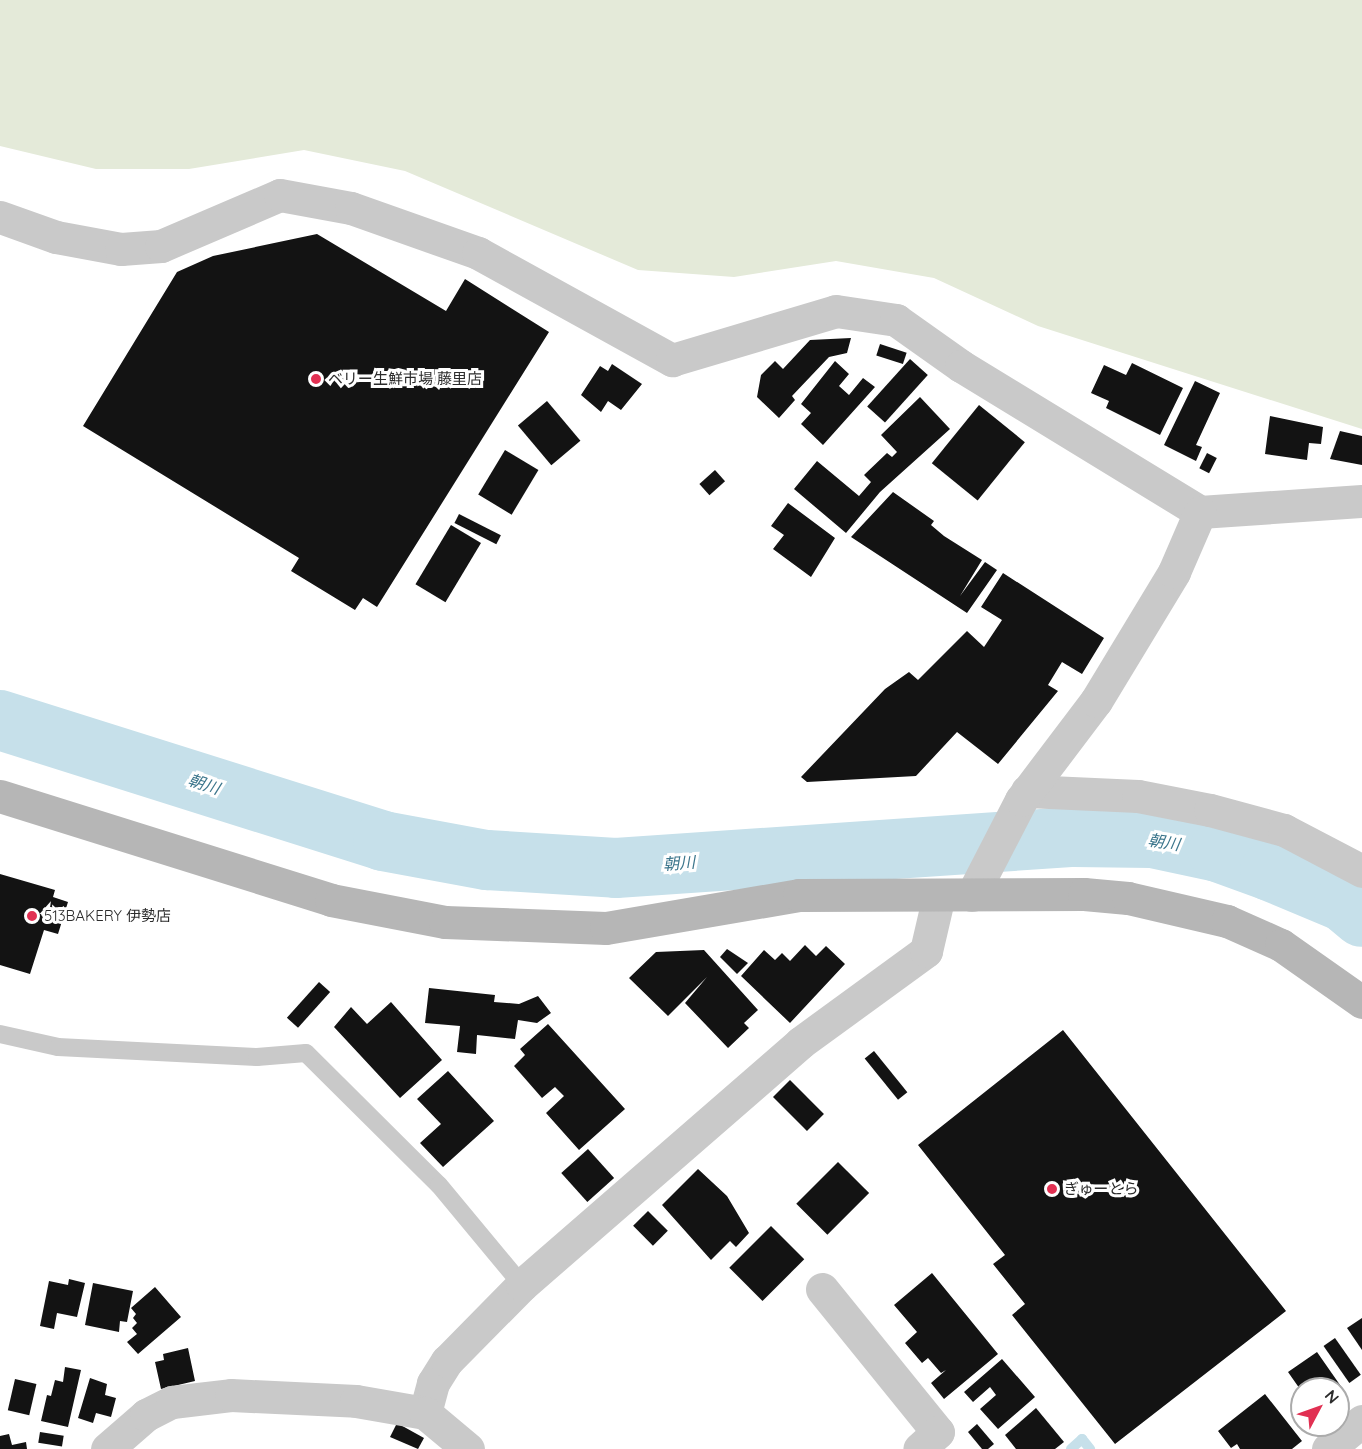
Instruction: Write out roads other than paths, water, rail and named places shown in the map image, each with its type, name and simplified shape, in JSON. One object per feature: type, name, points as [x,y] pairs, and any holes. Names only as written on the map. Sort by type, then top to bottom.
[{"type":"street","points":[[0,217],[56,237],[121,249],[162,246],[280,195],[351,208],[478,253],[672,360],[837,311],[896,320],[961,366],[1200,512],[1362,501]]},
{"type":"street","points":[[979,881],[1024,796],[1096,701],[1174,572],[1200,512]]},
{"type":"street","points":[[0,796],[331,900],[446,922],[606,928],[799,895],[939,895],[979,881],[1128,898],[1227,921],[1281,945],[1362,1002]]},
{"type":"street","points":[[1024,796],[1138,796],[1210,810],[1284,830],[1362,871]]},
{"type":"street","points":[[425,1413],[433,1383],[447,1361],[522,1285],[800,1043],[926,951],[939,895]]},
{"type":"street","points":[[822,1289],[938,1432],[919,1449]]},
{"type":"street","points":[[107,1449],[146,1415],[172,1402],[231,1395],[356,1401],[425,1413],[468,1449]]},
{"type":"street","points":[[1328,1449],[1362,1421]]},
{"type":"lane","points":[[0,1034],[58,1047],[257,1057],[306,1053],[440,1185],[522,1285]]},
{"type":"waterway","name":"朝川","points":[[0,720],[383,841],[487,860],[616,868],[1074,837],[1152,838],[1218,852],[1270,871],[1344,902],[1362,917]]},
{"type":"waterway","points":[[1071,1449],[1082,1439],[1090,1449]]},
{"type":"place","name":"ベリー生鮮市場 藤里店","points":[[316,379]]},
{"type":"place","name":"513BAKERY 伊勢店","points":[[32,916]]},
{"type":"place","name":"ぎゅーとら","points":[[1052,1189]]}]
